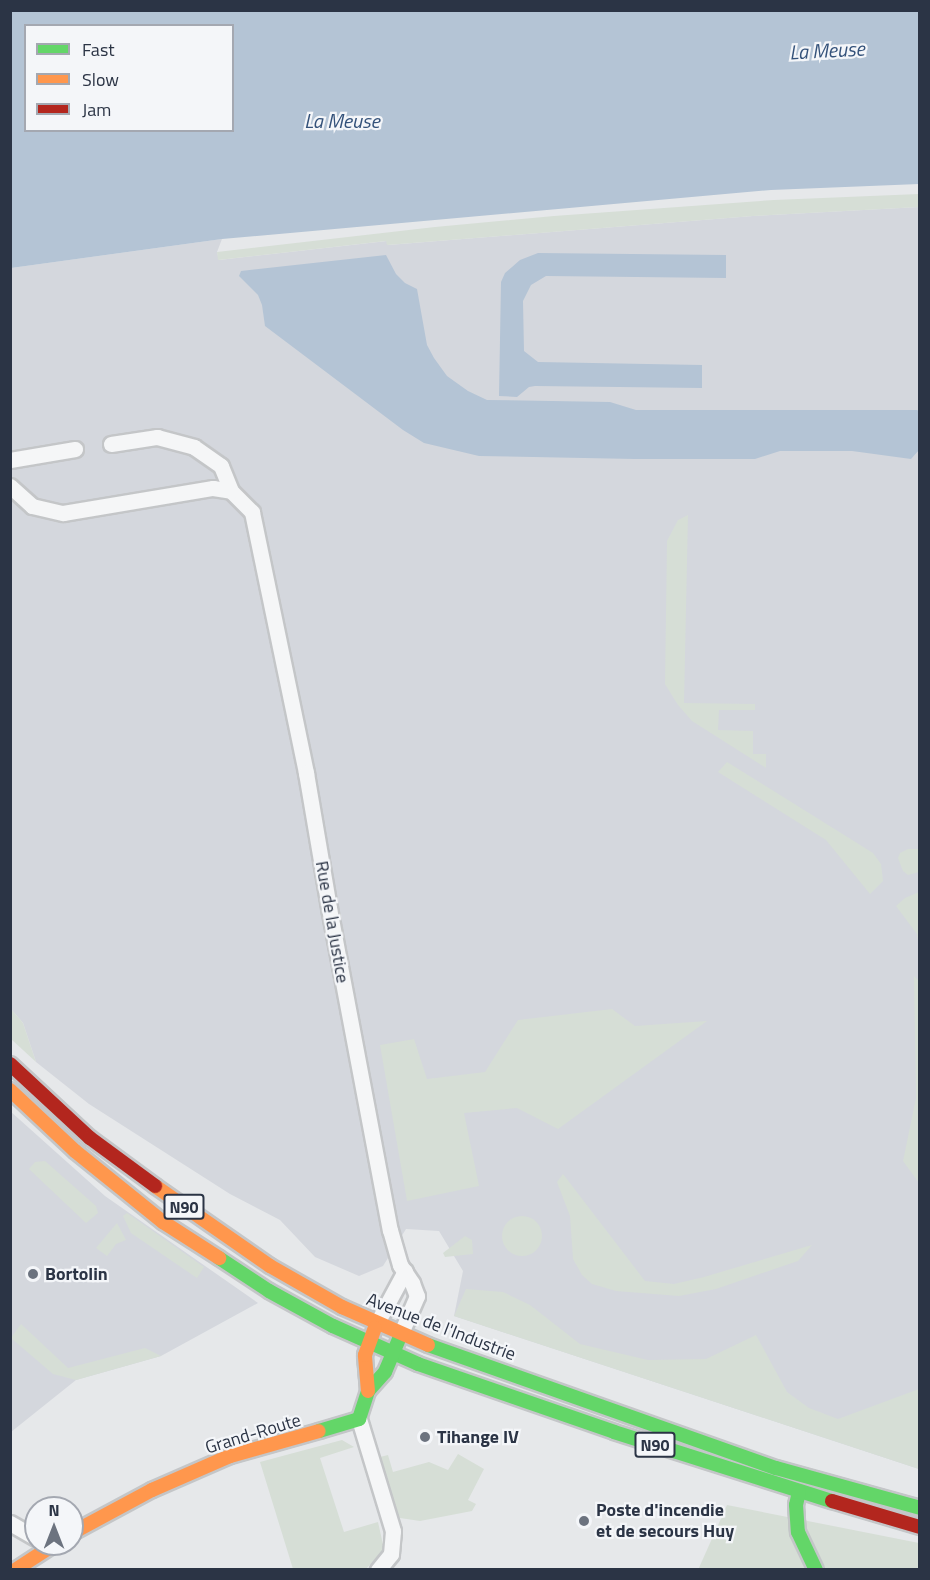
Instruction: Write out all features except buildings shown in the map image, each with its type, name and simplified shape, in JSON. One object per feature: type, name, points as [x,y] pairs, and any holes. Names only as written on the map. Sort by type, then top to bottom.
[{"type":"main road","name":"Avenue de l'Industrie","points":[[10,1064],[90,1138],[161,1191],[270,1266],[377,1323],[401,1334],[776,1468],[832,1481],[920,1508]]},
{"type":"main road","name":"N90","points":[[10,1090],[75,1151],[164,1222],[269,1291],[368,1342],[391,1359],[799,1492],[920,1527]]},
{"type":"main road","points":[[368,1391],[364,1363],[368,1342],[377,1323]]},
{"type":"main road","name":"Rue de la Justice","points":[[391,1359],[401,1334]]},
{"type":"main road","points":[[359,1419],[368,1391],[391,1359]]},
{"type":"main road","name":"Grand-Route","points":[[84,1527],[152,1490],[230,1456],[359,1419]]},
{"type":"main road","points":[[776,1468],[786,1474],[799,1492],[796,1504],[798,1532],[816,1569]]},
{"type":"main road","points":[[799,1492],[832,1481]]},
{"type":"main road","points":[[15,1569],[33,1556]]},
{"type":"street","name":"Rue de la Justice","points":[[111,444],[157,437],[194,447],[221,466],[231,491],[252,512],[306,773],[390,1230],[400,1265],[417,1296],[401,1334]]},
{"type":"street","points":[[10,460],[75,449]]},
{"type":"street","points":[[10,486],[32,506],[63,513],[213,488],[231,491]]},
{"type":"street","points":[[377,1323],[405,1271]]},
{"type":"street","points":[[359,1419],[393,1531],[391,1554],[378,1569]]},
{"type":"street","points":[[10,1523],[24,1531]]},
{"type":"shaded area","points":[[919,194],[919,207],[753,216],[387,245],[386,241],[218,260],[217,252],[554,216],[774,200]]},
{"type":"shaded area","points":[[919,207],[919,1469],[454,1316],[463,1271],[439,1231],[406,1229],[383,1266],[359,1276],[315,1257],[280,1220],[230,1194],[89,1104],[36,1062],[23,1023],[11,1009],[11,268],[222,239],[217,252],[219,260],[387,241],[388,245],[753,216]]},
{"type":"shaded area","points":[[688,515],[684,703],[755,704],[755,710],[719,710],[718,730],[753,731],[753,754],[766,754],[766,768],[692,721],[678,705],[665,684],[667,541],[678,520]]},
{"type":"shaded area","points":[[727,762],[873,853],[881,864],[883,881],[870,894],[826,840],[718,772]]},
{"type":"shaded area","points":[[908,849],[919,849],[919,872],[908,875],[903,871],[898,858],[900,853]]},
{"type":"shaded area","points":[[920,892],[919,949],[917,934],[896,906],[905,898]]},
{"type":"shaded area","points":[[914,976],[920,982],[919,1183],[903,1161],[916,1098]]},
{"type":"shaded area","points":[[11,1009],[23,1023],[36,1062],[11,1039]]},
{"type":"shaded area","points":[[612,1009],[635,1026],[707,1021],[558,1129],[517,1108],[464,1113],[479,1186],[407,1201],[380,1045],[414,1039],[427,1079],[485,1072],[518,1020]]},
{"type":"shaded area","points":[[10,1111],[105,1196],[258,1303],[161,1356],[76,1380],[11,1432]]},
{"type":"shaded area","points":[[45,1161],[96,1206],[98,1213],[86,1223],[29,1169],[35,1162]]},
{"type":"shaded area","points":[[563,1174],[645,1281],[674,1284],[812,1245],[798,1261],[716,1289],[679,1296],[616,1291],[592,1284],[582,1275],[573,1259],[570,1216],[557,1182]]},
{"type":"shaded area","points":[[127,1213],[204,1267],[197,1278],[131,1233],[123,1216]]},
{"type":"shaded area","points":[[522,1216],[530,1217],[536,1222],[541,1228],[541,1244],[536,1250],[530,1255],[522,1256],[514,1255],[508,1250],[503,1244],[502,1236],[503,1228],[508,1222],[514,1217]]},
{"type":"shaded area","points":[[117,1223],[126,1240],[116,1244],[107,1256],[96,1248]]},
{"type":"shaded area","points":[[465,1236],[472,1240],[473,1254],[445,1257],[443,1253]]},
{"type":"shaded area","points":[[466,1289],[503,1292],[530,1305],[580,1344],[648,1360],[706,1359],[756,1335],[787,1392],[809,1408],[838,1419],[919,1389],[919,1469],[454,1316]]},
{"type":"shaded area","points":[[21,1324],[68,1368],[145,1348],[161,1356],[76,1380],[53,1374],[11,1338]]},
{"type":"shaded area","points":[[342,1440],[354,1447],[320,1458],[344,1532],[378,1522],[384,1549],[366,1569],[293,1569],[260,1462]]},
{"type":"shaded area","points":[[458,1454],[484,1469],[468,1500],[476,1504],[472,1511],[420,1521],[400,1518],[395,1513],[380,1457],[388,1455],[393,1472],[429,1462],[448,1470]]},
{"type":"shaded area","points":[[727,1505],[919,1543],[919,1569],[698,1570]]},
{"type":"water","name":"La Meuse","points":[[10,11],[919,11],[919,184],[771,190],[222,239],[11,268]]},
{"type":"water","points":[[538,253],[726,255],[726,278],[546,276],[531,285],[523,301],[524,351],[538,362],[702,365],[702,388],[535,386],[529,387],[517,397],[499,396],[501,282],[505,273],[520,260]]},
{"type":"water","points":[[386,255],[396,274],[405,283],[417,289],[427,345],[434,358],[447,376],[468,391],[487,400],[610,402],[636,410],[917,410],[919,411],[919,450],[911,459],[852,451],[780,451],[755,459],[635,459],[479,456],[424,443],[403,430],[265,326],[258,295],[239,276],[241,271]]},
{"type":"traffic: fast","points":[[219,1258],[269,1291],[333,1326],[418,1364],[614,1432],[832,1501]]},
{"type":"traffic: fast","points":[[319,1431],[359,1419],[368,1391],[385,1372],[399,1339]]},
{"type":"traffic: fast","points":[[428,1345],[776,1468],[920,1508]]},
{"type":"traffic: fast","points":[[799,1492],[796,1505],[798,1532],[816,1570]]},
{"type":"traffic: slow","points":[[10,1090],[75,1151],[163,1222],[219,1258]]},
{"type":"traffic: slow","points":[[155,1186],[270,1266],[342,1307],[428,1345]]},
{"type":"traffic: slow","points":[[368,1391],[365,1355],[375,1328]]},
{"type":"traffic: slow","points":[[84,1527],[152,1490],[230,1456],[319,1431]]},
{"type":"traffic: slow","points":[[15,1570],[37,1556]]},
{"type":"traffic: jam","points":[[10,1064],[90,1138],[155,1186]]},
{"type":"traffic: jam","points":[[832,1501],[920,1527]]},
{"type":"place","name":"Bortolin","points":[[33,1274]]},
{"type":"place","name":"Tihange IV","points":[[425,1437]]},
{"type":"place","name":"Poste d'incendie et de secours Huy","points":[[584,1521]]}]
